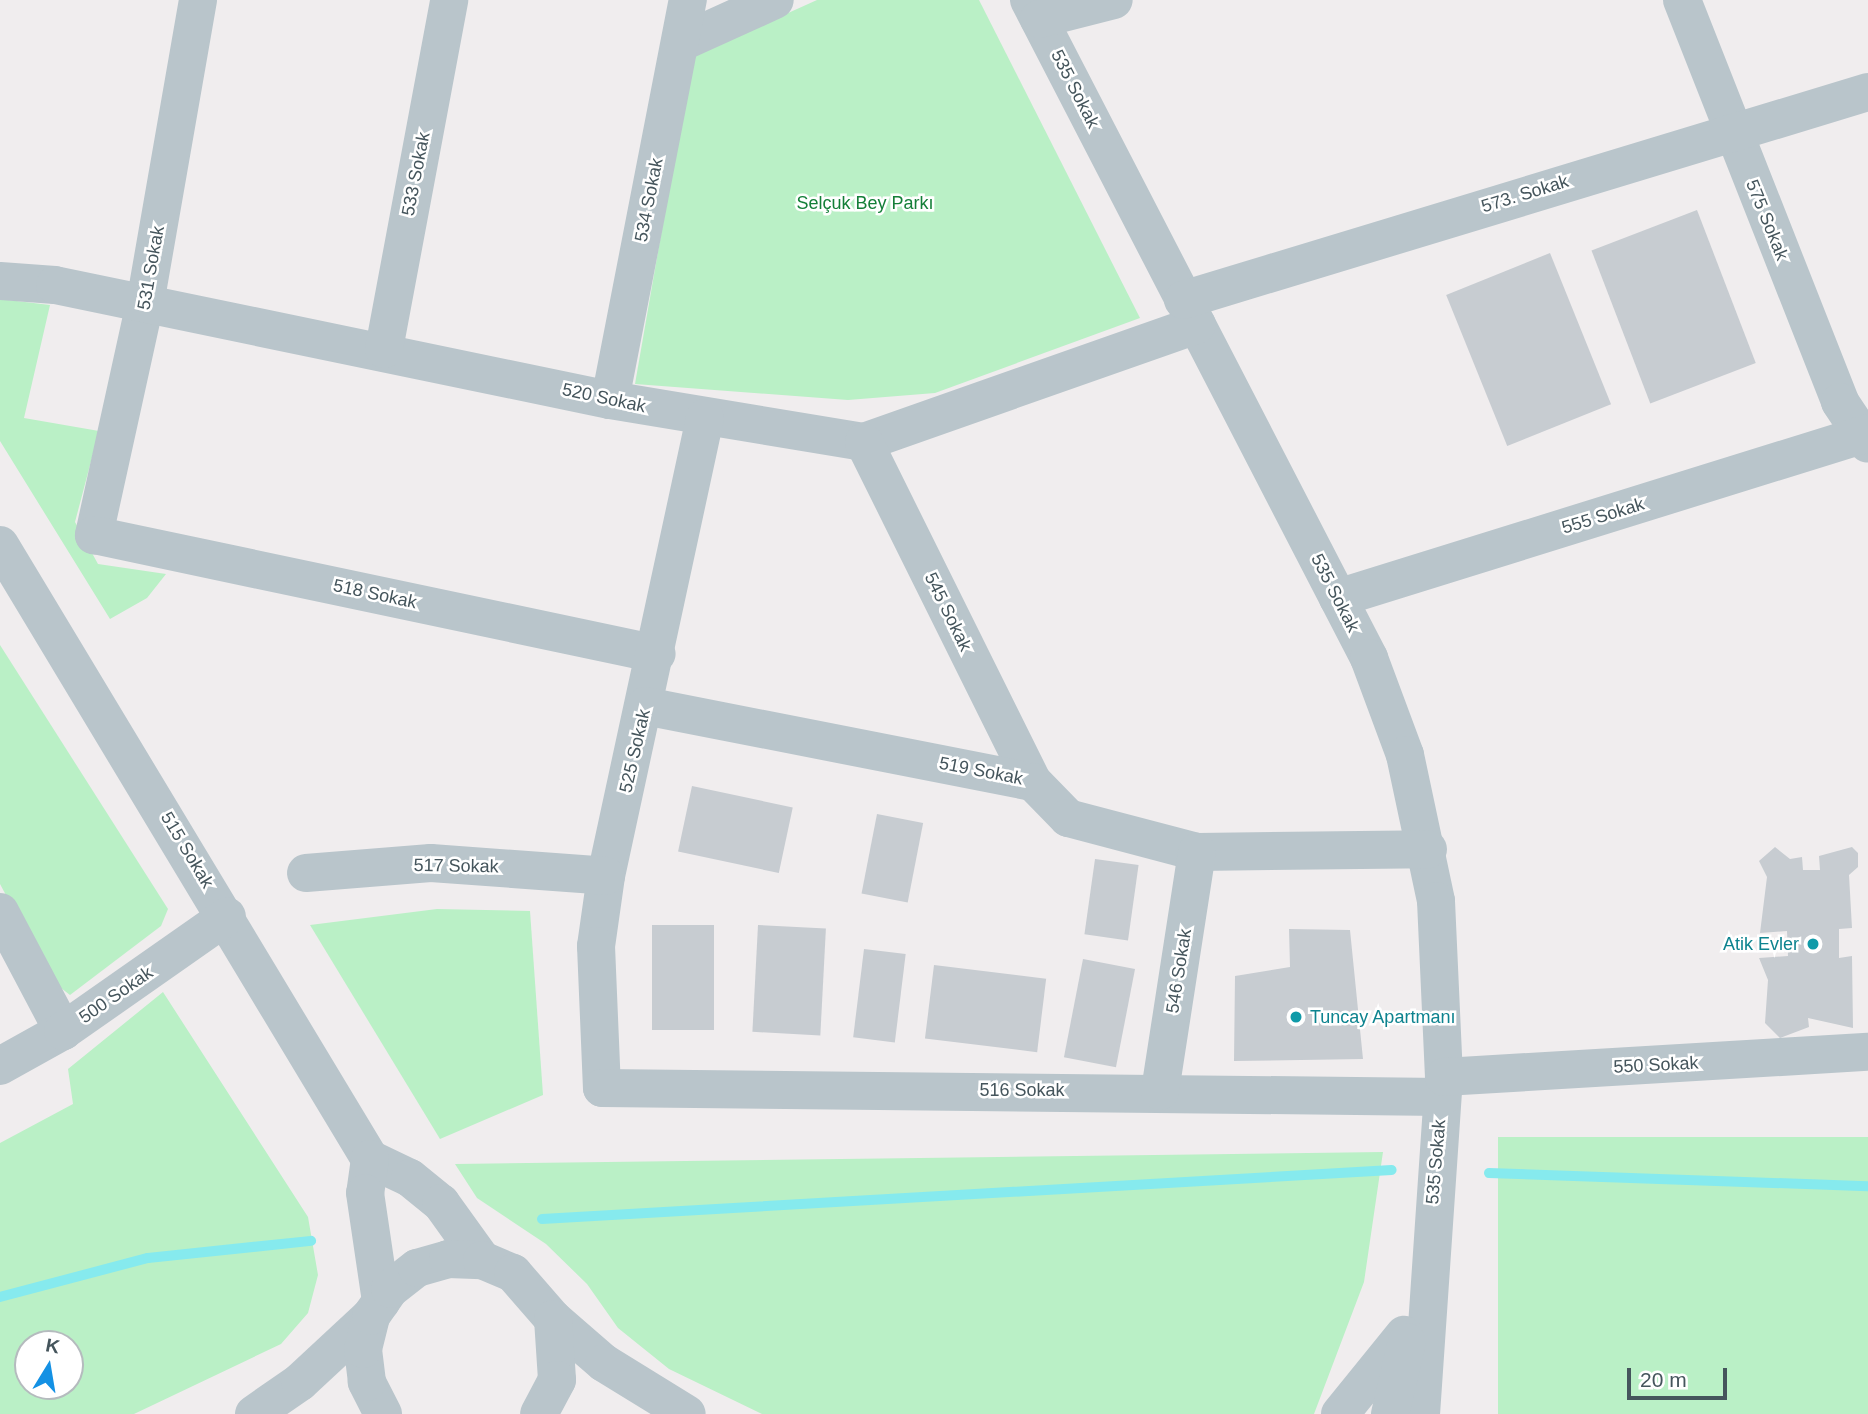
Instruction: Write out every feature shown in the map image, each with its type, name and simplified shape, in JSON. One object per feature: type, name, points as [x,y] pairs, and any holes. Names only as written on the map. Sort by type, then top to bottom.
[{"type":"street","name":"531 Sokak","points":[[94,535],[145,303],[198,0]]},
{"type":"street","name":"533 Sokak","points":[[384,348],[449,0]]},
{"type":"street","name":"534 Sokak","points":[[610,400],[688,0]]},
{"type":"street","points":[[680,43],[775,0]]},
{"type":"street","points":[[1034,10],[1114,0]]},
{"type":"street","name":"575 Sokak","points":[[1682,0],[1730,131],[1840,402],[1866,438]]},
{"type":"street","name":"535 Sokak","points":[[1034,10],[1338,598],[1405,755],[1428,849],[1443,1087],[1430,1241],[1421,1414]]},
{"type":"street","name":"573. Sokak","points":[[1190,312],[1730,131],[1868,92]]},
{"type":"street","name":"520 Sokak","points":[[0,281],[145,303],[384,348],[610,400],[705,418],[863,442],[1190,312]]},
{"type":"street","name":"525 Sokak","points":[[602,1088],[596,946],[606,876],[657,654],[705,418]]},
{"type":"street","name":"555 Sokak","points":[[1338,598],[1866,438]]},
{"type":"street","name":"545 Sokak","points":[[863,442],[1033,782]]},
{"type":"street","name":"518 Sokak","points":[[94,535],[657,654]]},
{"type":"street","name":"515 Sokak","points":[[0,545],[227,916],[370,1158]]},
{"type":"street","name":"519 Sokak","points":[[645,706],[1033,782],[1068,818],[1197,852],[1428,849]]},
{"type":"street","name":"546 Sokak","points":[[1160,1091],[1197,852]]},
{"type":"street","name":"517 Sokak","points":[[306,873],[431,863],[606,876]]},
{"type":"street","points":[[0,912],[64,1031]]},
{"type":"street","name":"500 Sokak","points":[[0,1066],[64,1031],[227,916]]},
{"type":"street","name":"550 Sokak","points":[[1443,1087],[1868,1052]]},
{"type":"street","name":"516 Sokak","points":[[602,1088],[1160,1091],[1443,1087]]},
{"type":"street","points":[[383,1414],[367,1382],[363,1349],[376,1309],[365,1193],[370,1158],[410,1178],[441,1203],[482,1260]]},
{"type":"street","name":"535 Sokak","points":[[1390,1414],[1430,1241]]},
{"type":"street","points":[[254,1414],[300,1382],[416,1269],[449,1259],[482,1260],[513,1273],[553,1319],[604,1363],[687,1414]]},
{"type":"street","points":[[539,1414],[557,1380],[553,1319]]},
{"type":"street","points":[[1340,1414],[1410,1328]]},
{"type":"green space","name":"Selçuk Bey Parkı","points":[[817,0],[979,0],[1140,318],[935,393],[848,400],[635,384],[692,56]]},
{"type":"green space","points":[[0,299],[50,305],[24,418],[99,431],[75,522],[98,564],[166,574],[147,598],[110,619],[0,441]]},
{"type":"green space","points":[[0,645],[168,909],[161,926],[70,995],[52,981],[0,884]]},
{"type":"green space","points":[[437,909],[530,911],[543,1095],[440,1139],[310,925]]},
{"type":"green space","points":[[163,992],[308,1217],[318,1275],[308,1313],[281,1344],[134,1414],[0,1414],[0,1143],[73,1104],[68,1069]]},
{"type":"green space","points":[[1498,1137],[1868,1137],[1868,1414],[1498,1414]]},
{"type":"green space","points":[[1383,1152],[1364,1282],[1314,1414],[762,1414],[669,1369],[618,1328],[587,1284],[546,1244],[477,1198],[455,1164]]},
{"type":"building","points":[[1697,210],[1756,363],[1650,404],[1592,250]]},
{"type":"building","points":[[1550,253],[1611,404],[1507,446],[1446,295]]},
{"type":"building","points":[[692,786],[793,807],[779,873],[678,852]]},
{"type":"building","points":[[877,814],[923,823],[908,902],[862,894]]},
{"type":"building","name":"Atik Evler","points":[[1775,847],[1790,859],[1802,857],[1803,870],[1820,870],[1819,856],[1852,847],[1858,853],[1858,867],[1849,875],[1852,928],[1839,929],[1839,958],[1852,956],[1853,1028],[1808,1018],[1809,1027],[1780,1038],[1765,1023],[1768,980],[1759,958],[1788,956],[1787,931],[1760,933],[1767,877],[1759,861]]},
{"type":"building","points":[[1095,859],[1139,865],[1128,940],[1084,934]]},
{"type":"building","points":[[652,925],[714,925],[714,1030],[652,1030]]},
{"type":"building","points":[[758,925],[826,929],[820,1035],[752,1032]]},
{"type":"building","name":"Tuncay Apartmanı","points":[[1289,929],[1350,930],[1363,1059],[1234,1061],[1235,976],[1290,967]]},
{"type":"building","points":[[864,949],[906,954],[895,1042],[853,1037]]},
{"type":"building","points":[[1083,959],[1135,969],[1116,1067],[1064,1057]]},
{"type":"building","points":[[934,965],[1046,979],[1037,1052],[925,1038]]},
{"type":"waterway","points":[[542,1219],[1392,1170]]},
{"type":"waterway","points":[[1489,1173],[1868,1186]]},
{"type":"waterway","points":[[0,1297],[148,1258],[311,1241]]},
{"type":"place","name":"Atik Evler","points":[[1813,944]]},
{"type":"place","name":"Tuncay Apartmanı","points":[[1296,1017]]}]
